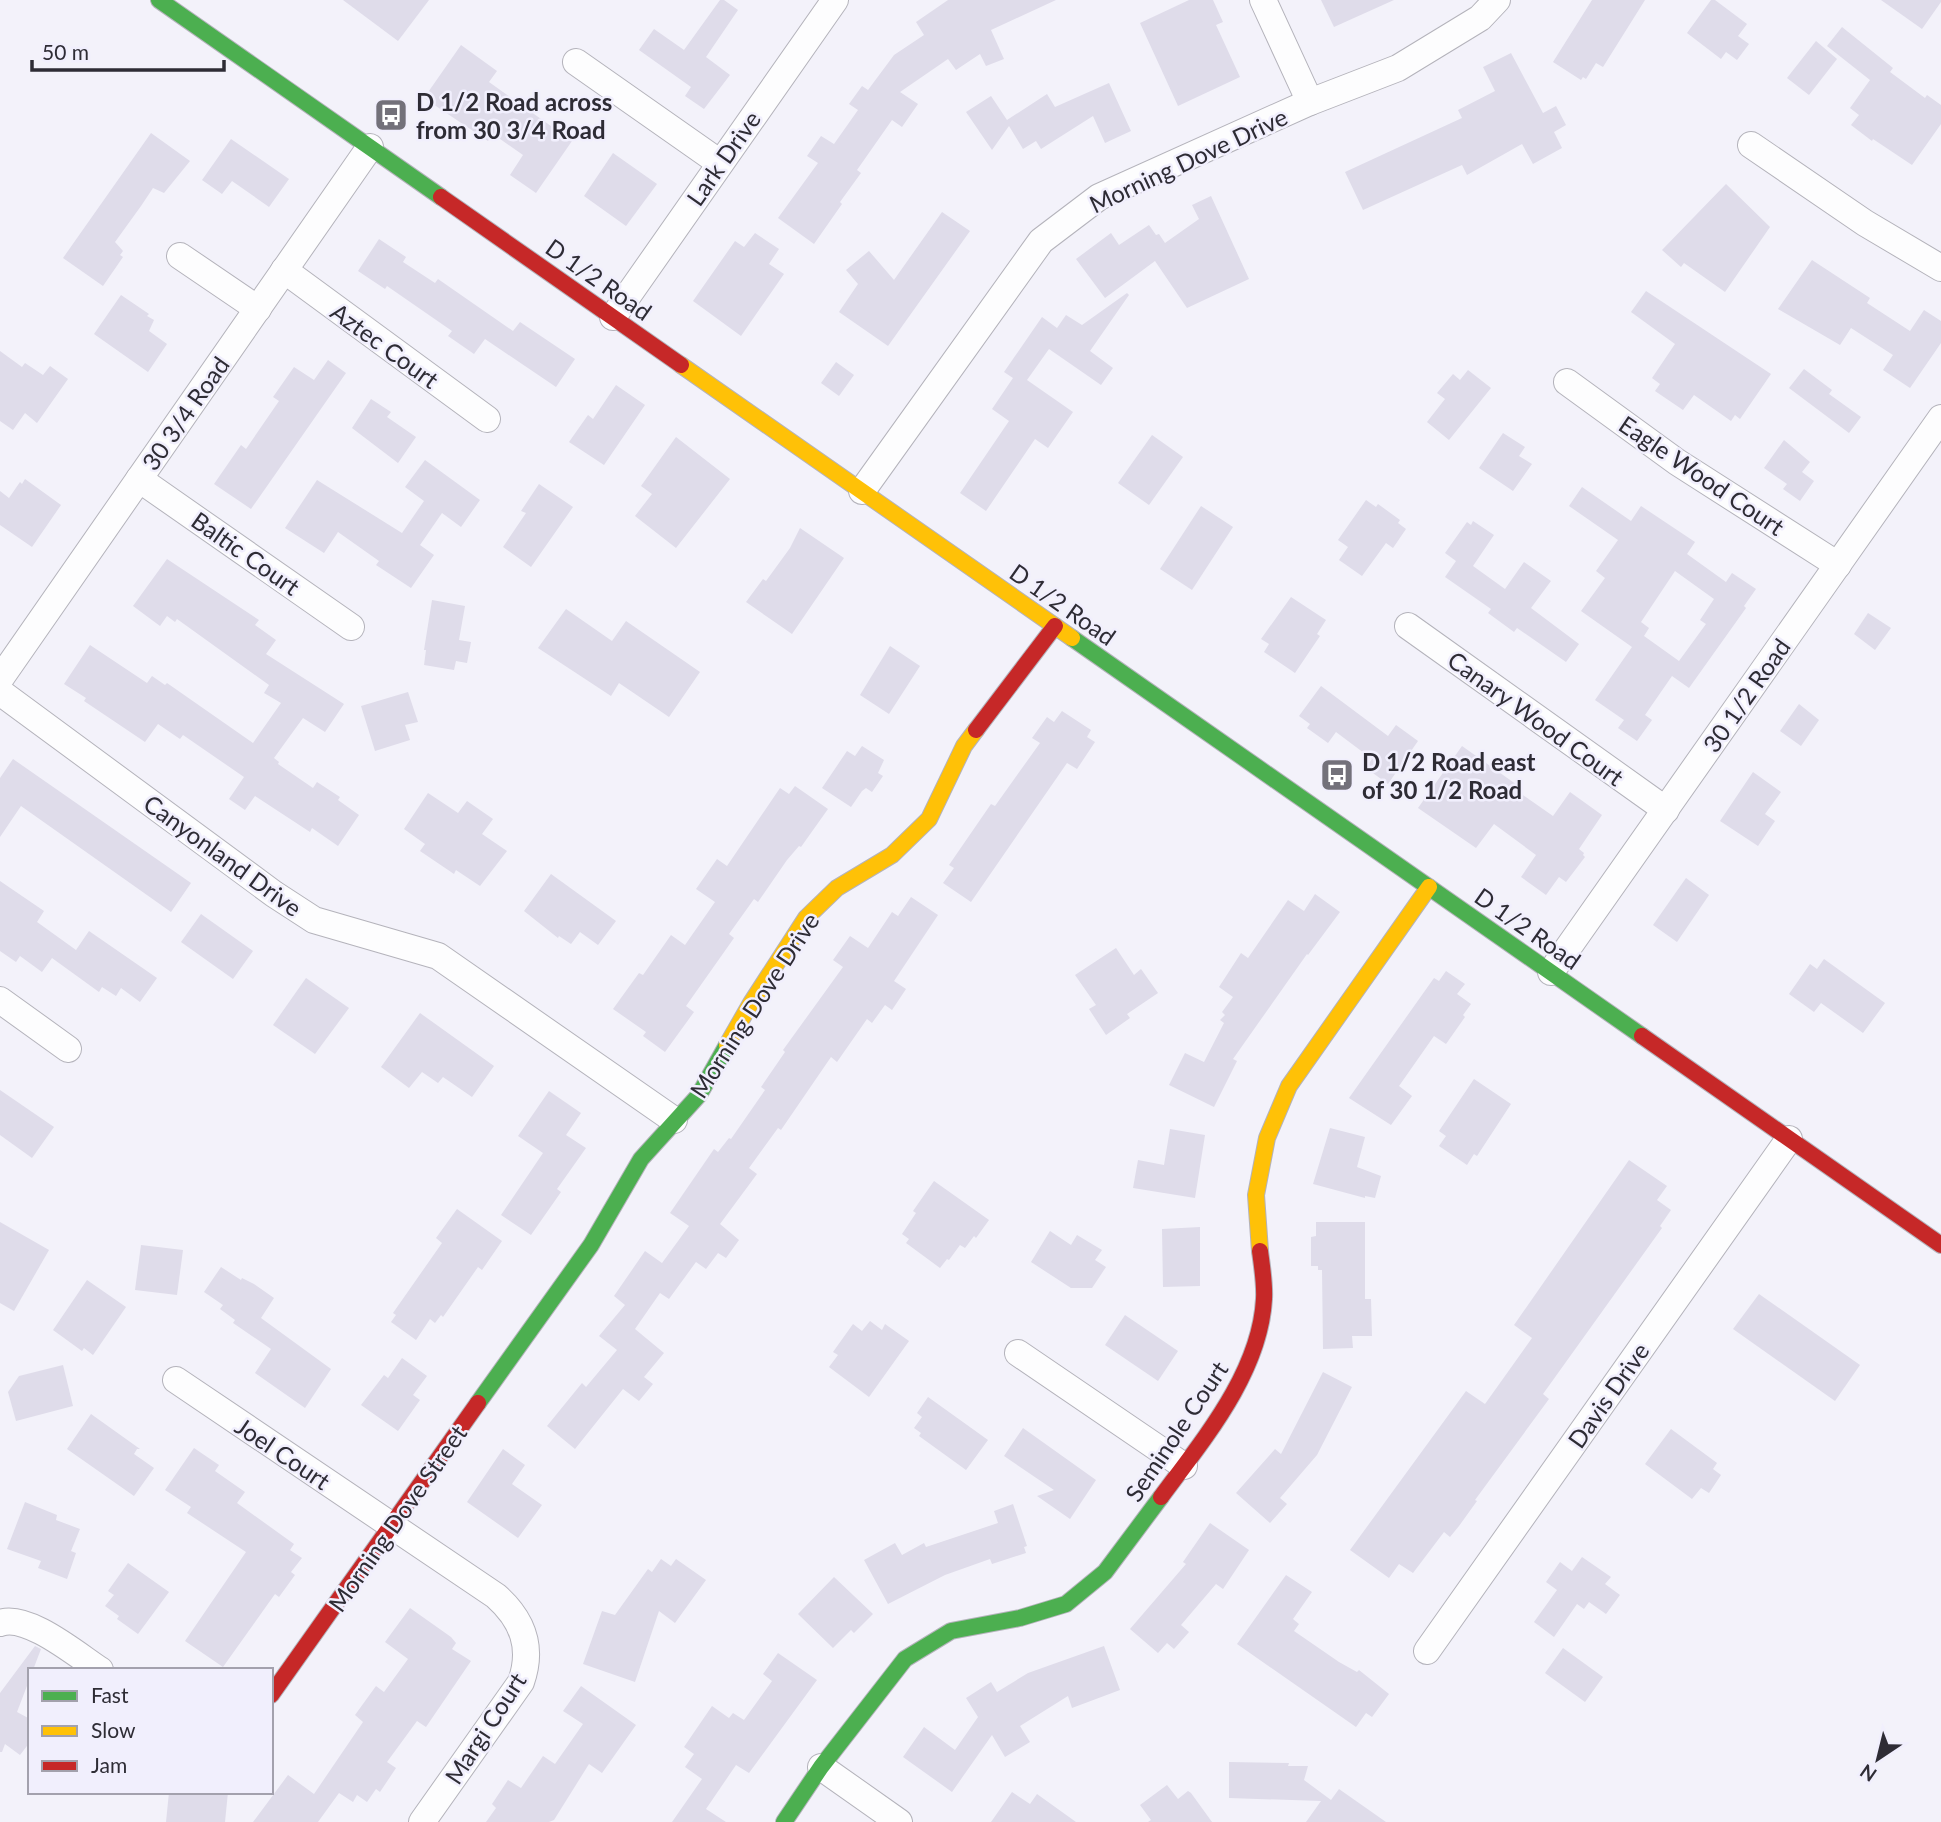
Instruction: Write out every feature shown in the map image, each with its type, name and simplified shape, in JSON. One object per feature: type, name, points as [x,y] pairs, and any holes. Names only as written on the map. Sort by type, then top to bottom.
[{"type":"street","name":"D 1/2 Road","points":[[159,0],[1941,1245]]},
{"type":"street","name":"Lark Drive","points":[[613,317],[835,0]]},
{"type":"street","points":[[1263,0],[1310,103]]},
{"type":"street","name":"Morning Dove Drive","points":[[862,491],[1041,241],[1099,197],[1310,103],[1398,68],[1480,18],[1497,0]]},
{"type":"street","points":[[576,62],[720,163]]},
{"type":"street","points":[[1751,145],[1865,222],[1941,268]]},
{"type":"street","name":"30 3/4 Road","points":[[0,679],[370,147]]},
{"type":"street","points":[[180,256],[258,309]]},
{"type":"street","name":"Aztec Court","points":[[284,271],[486,419]]},
{"type":"street","name":"Eagle Wood Court","points":[[1567,382],[1677,462],[1838,565]]},
{"type":"street","name":"30 1/2 Road","points":[[1551,972],[1941,418]]},
{"type":"street","name":"Baltic Court","points":[[139,479],[351,627]]},
{"type":"street","name":"Morning Dove Drive","points":[[523,1340],[591,1245],[641,1159],[699,1095],[751,1003],[806,918],[837,888],[892,855],[929,819],[964,746],[1055,626]]},
{"type":"street","name":"Canary Wood Court","points":[[1408,626],[1665,810]]},
{"type":"street","name":"Canyonland Drive","points":[[0,692],[314,920],[438,956],[674,1120]]},
{"type":"street","name":"Seminole Court","points":[[784,1822],[821,1767],[905,1659],[951,1631],[1020,1618],[1066,1604],[1105,1572],[1184,1466],[1239,1385],[1257,1341],[1264,1298],[1256,1195],[1267,1138],[1284,1097],[1429,887]]},
{"type":"street","points":[[0,1000],[68,1049]]},
{"type":"street","name":"Davis Drive","points":[[1427,1651],[1789,1139]]},
{"type":"street","name":"Morning Dove Street","points":[[273,1692],[523,1340]]},
{"type":"street","points":[[1018,1353],[1184,1466]]},
{"type":"street","name":"Joel Court","points":[[176,1380],[391,1526]]},
{"type":"street","name":"Margi Court","points":[[391,1526],[496,1596],[509,1608],[523,1630],[526,1643],[525,1670],[521,1682],[422,1822]]},
{"type":"street","points":[[0,1623],[5,1621],[30,1625],[97,1668]]},
{"type":"street","points":[[821,1767],[899,1822]]},
{"type":"building","points":[[343,0],[429,0],[398,41]]},
{"type":"building","points":[[720,0],[738,10],[706,57],[730,75],[704,109],[685,96],[691,87],[639,50],[654,29],[684,50]]},
{"type":"building","points":[[948,0],[1056,0],[991,30],[1004,59],[986,66],[980,54],[956,70],[948,59],[900,92],[918,104],[902,127],[892,120],[857,170],[861,173],[814,244],[778,218],[818,163],[807,156],[821,136],[834,144],[858,110],[849,104],[862,86],[868,90],[894,55],[924,35],[916,22]]},
{"type":"building","points":[[1189,0],[1213,0],[1223,22],[1216,25],[1240,77],[1178,106],[1140,23]]},
{"type":"building","points":[[1321,0],[1394,0],[1334,27]]},
{"type":"building","points":[[1592,0],[1645,0],[1603,67],[1596,63],[1586,79],[1583,77],[1581,80],[1553,62]]},
{"type":"building","points":[[1711,0],[1715,0],[1747,24],[1738,36],[1749,44],[1737,60],[1726,52],[1721,59],[1687,33]]},
{"type":"building","points":[[1881,0],[1941,0],[1941,2],[1922,29]]},
{"type":"building","points":[[1842,27],[1893,68],[1890,72],[1925,98],[1927,95],[1941,105],[1941,124],[1912,165],[1851,125],[1859,115],[1850,108],[1870,80],[1827,46]]},
{"type":"building","points":[[1816,41],[1837,59],[1809,95],[1787,78]]},
{"type":"building","points":[[461,45],[497,71],[489,82],[572,141],[536,193],[510,175],[523,155],[493,134],[488,141],[424,98]]},
{"type":"building","points":[[1511,53],[1543,113],[1556,106],[1566,125],[1554,132],[1562,148],[1533,164],[1522,144],[1467,175],[1462,165],[1363,210],[1345,172],[1462,118],[1458,110],[1495,91],[1483,67]]},
{"type":"building","points":[[1109,83],[1131,131],[1105,143],[1093,116],[1041,149],[1036,141],[1023,149],[1009,126],[992,150],[966,112],[991,96],[1007,120],[1047,94],[1055,107]]},
{"type":"building","points":[[151,133],[190,161],[164,193],[153,188],[115,242],[123,251],[120,255],[123,257],[103,286],[63,258]]},
{"type":"building","points":[[231,139],[289,179],[269,207],[232,181],[222,194],[202,180]]},
{"type":"building","points":[[613,153],[657,184],[626,226],[584,196]]},
{"type":"building","points":[[1726,184],[1770,227],[1725,292],[1684,263],[1681,267],[1662,250]]},
{"type":"building","points":[[1211,196],[1249,279],[1187,308],[1155,261],[1105,298],[1076,259],[1111,233],[1119,245],[1149,225],[1165,243],[1199,219],[1192,205]]},
{"type":"building","points":[[942,212],[970,231],[888,346],[839,312],[858,284],[846,270],[869,251],[894,280]]},
{"type":"building","points":[[755,233],[779,249],[769,264],[784,274],[741,336],[693,301],[735,241],[744,247]]},
{"type":"building","points":[[379,239],[406,257],[403,262],[435,283],[438,279],[513,331],[520,322],[575,359],[556,387],[485,339],[474,354],[448,336],[452,331],[387,286],[385,289],[358,271]]},
{"type":"building","points":[[1812,260],[1870,298],[1867,303],[1910,331],[1924,310],[1941,321],[1941,343],[1910,388],[1883,370],[1893,355],[1851,328],[1840,345],[1778,309]]},
{"type":"building","points":[[1646,291],[1771,374],[1740,419],[1735,415],[1731,421],[1694,395],[1683,410],[1655,391],[1660,384],[1652,378],[1675,344],[1631,312]]},
{"type":"building","points":[[1127,293],[1129,295],[1090,351],[1113,368],[1101,385],[1049,349],[1027,380],[1073,412],[1048,448],[1035,439],[986,511],[960,493],[1009,421],[992,409],[1013,378],[1004,372],[1042,317],[1057,328],[1066,315],[1082,325]]},
{"type":"building","points":[[121,295],[149,314],[147,316],[154,320],[149,331],[167,344],[148,372],[94,334]]},
{"type":"building","points":[[0,351],[22,367],[25,363],[43,375],[50,366],[68,379],[37,423],[25,413],[13,430],[0,421]]},
{"type":"building","points":[[328,360],[346,373],[251,509],[214,484],[241,445],[246,449],[279,401],[273,397],[294,367],[314,380]]},
{"type":"building","points":[[836,362],[854,375],[839,396],[821,383]]},
{"type":"building","points":[[1804,369],[1832,390],[1829,394],[1861,417],[1849,433],[1789,388]]},
{"type":"building","points":[[1468,370],[1491,388],[1449,440],[1427,422],[1445,399],[1437,393],[1453,374],[1460,380]]},
{"type":"building","points":[[616,385],[645,405],[604,465],[569,442],[588,415],[593,419]]},
{"type":"building","points":[[371,399],[391,412],[387,417],[416,437],[398,463],[352,428]]},
{"type":"building","points":[[1503,433],[1525,447],[1519,456],[1532,464],[1513,491],[1479,468]]},
{"type":"building","points":[[1152,435],[1183,457],[1149,505],[1118,483]]},
{"type":"building","points":[[676,437],[730,479],[676,548],[635,516],[652,494],[641,486]]},
{"type":"building","points":[[1784,440],[1810,462],[1802,472],[1814,481],[1800,501],[1783,489],[1787,484],[1764,468]]},
{"type":"building","points":[[425,460],[480,500],[461,527],[442,513],[420,545],[434,555],[411,588],[376,565],[379,561],[338,532],[324,553],[285,528],[317,480],[402,533],[424,501],[405,487]]},
{"type":"building","points":[[25,479],[61,505],[32,547],[0,525],[0,491],[9,498]]},
{"type":"building","points":[[539,484],[573,507],[531,567],[503,547],[526,513],[521,511]]},
{"type":"building","points":[[1582,487],[1631,521],[1641,506],[1695,542],[1687,554],[1726,582],[1732,573],[1756,589],[1744,606],[1746,608],[1689,688],[1672,676],[1645,715],[1652,720],[1637,741],[1618,728],[1624,720],[1595,700],[1632,647],[1581,611],[1605,578],[1596,571],[1618,540],[1569,506]],"holes":[[[1675,571],[1714,599],[1700,620],[1706,624],[1679,661],[1644,636],[1649,628],[1641,622]]]},
{"type":"building","points":[[1366,500],[1376,507],[1378,504],[1400,520],[1398,523],[1406,529],[1393,548],[1386,543],[1362,576],[1339,560],[1348,547],[1338,540]]},
{"type":"building","points":[[1201,506],[1233,527],[1192,590],[1160,569]]},
{"type":"building","points":[[1473,521],[1494,535],[1473,566],[1505,589],[1524,562],[1551,581],[1531,608],[1579,644],[1566,662],[1517,628],[1514,632],[1488,613],[1491,609],[1445,577],[1456,561],[1445,553],[1467,522],[1471,525]]},
{"type":"building","points":[[800,528],[844,558],[792,634],[746,602],[763,579],[766,581],[790,548]]},
{"type":"building","points":[[167,559],[259,620],[255,625],[276,640],[266,654],[344,704],[325,732],[303,718],[274,758],[278,764],[313,788],[317,782],[340,797],[338,800],[359,815],[338,846],[312,828],[310,832],[255,796],[245,810],[229,799],[244,777],[183,735],[180,739],[158,724],[145,742],[84,701],[86,698],[64,684],[90,645],[147,683],[152,676],[165,685],[167,683],[253,743],[281,703],[264,693],[269,685],[177,619],[175,622],[167,616],[160,626],[133,606]]},
{"type":"building","points":[[1291,597],[1326,620],[1317,634],[1320,636],[1295,673],[1264,652],[1269,644],[1261,639]]},
{"type":"building","points":[[432,600],[465,606],[459,640],[471,642],[467,663],[456,661],[454,670],[424,665]]},
{"type":"building","points":[[566,609],[612,641],[626,621],[700,672],[669,717],[619,683],[611,696],[538,648]]},
{"type":"building","points":[[1868,613],[1891,628],[1875,650],[1854,634]]},
{"type":"building","points":[[890,646],[920,666],[889,714],[860,695]]},
{"type":"building","points":[[1321,686],[1388,736],[1396,725],[1418,741],[1388,784],[1366,768],[1372,759],[1336,732],[1328,743],[1307,728],[1310,724],[1299,716]]},
{"type":"building","points":[[408,692],[418,722],[405,725],[410,740],[375,751],[361,706]]},
{"type":"building","points":[[1799,704],[1819,720],[1801,746],[1780,731]]},
{"type":"building","points":[[1062,711],[1091,730],[1087,737],[1095,742],[1077,769],[1067,763],[971,902],[943,883],[954,868],[949,865],[991,804],[995,806],[1040,743],[1032,738],[1047,717],[1054,722]]},
{"type":"building","points":[[862,746],[884,760],[878,773],[883,776],[872,792],[866,788],[862,791],[851,807],[822,788],[847,751],[855,756]]},
{"type":"building","points":[[1462,746],[1520,787],[1517,791],[1553,816],[1570,792],[1602,815],[1579,849],[1585,857],[1566,882],[1559,877],[1546,895],[1521,877],[1536,855],[1494,824],[1476,848],[1418,808]]},
{"type":"building","points":[[13,759],[191,883],[171,912],[21,806],[0,837],[0,778]]},
{"type":"building","points":[[1753,772],[1781,792],[1765,814],[1775,821],[1758,846],[1720,821]]},
{"type":"building","points":[[795,786],[828,809],[758,902],[754,899],[729,934],[734,938],[686,1006],[694,1012],[665,1052],[643,1036],[646,1032],[613,1009],[639,973],[643,975],[671,935],[685,945],[715,902],[696,889],[717,859],[727,866],[780,788],[789,794]]},
{"type":"building","points":[[428,793],[458,813],[467,801],[493,819],[482,834],[507,851],[480,886],[456,870],[454,874],[420,851],[425,844],[404,829]]},
{"type":"building","points":[[551,874],[616,921],[598,945],[580,932],[571,944],[559,936],[558,938],[524,911]]},
{"type":"building","points":[[1686,878],[1709,895],[1677,942],[1653,925]]},
{"type":"building","points":[[0,881],[44,911],[37,922],[76,950],[89,931],[157,978],[140,1002],[121,988],[116,996],[102,987],[99,992],[52,958],[42,972],[20,956],[16,962],[0,951]]},
{"type":"building","points":[[1315,894],[1340,912],[1233,1059],[1237,1061],[1214,1107],[1169,1085],[1185,1053],[1204,1062],[1224,1023],[1220,1020],[1225,1015],[1222,1012],[1233,997],[1219,987],[1241,953],[1248,958],[1288,900],[1304,911]]},
{"type":"building","points":[[911,897],[938,915],[894,981],[906,989],[892,1010],[885,1005],[872,1023],[867,1019],[837,1062],[831,1057],[781,1130],[778,1128],[749,1168],[757,1174],[720,1224],[739,1240],[726,1258],[718,1253],[706,1269],[696,1262],[669,1299],[660,1293],[635,1329],[664,1353],[644,1377],[653,1384],[639,1401],[623,1389],[575,1449],[547,1426],[582,1383],[586,1387],[617,1350],[599,1336],[625,1305],[614,1296],[645,1251],[662,1263],[689,1226],[670,1213],[714,1149],[718,1152],[729,1138],[731,1139],[765,1090],[761,1087],[785,1052],[783,1050],[843,967],[833,960],[850,936],[868,948],[892,912],[898,916]]},
{"type":"building","points":[[201,914],[253,951],[233,979],[181,942]]},
{"type":"building","points":[[1116,948],[1134,975],[1141,969],[1158,993],[1127,1014],[1130,1018],[1106,1035],[1089,1009],[1096,1005],[1075,975]]},
{"type":"building","points":[[1824,959],[1885,1003],[1863,1033],[1821,1003],[1814,1012],[1789,994],[1810,964],[1817,969]]},
{"type":"building","points":[[1446,971],[1465,984],[1457,994],[1471,1004],[1446,1044],[1434,1036],[1399,1086],[1412,1096],[1391,1125],[1349,1098],[1434,978],[1439,981]]},
{"type":"building","points":[[306,978],[349,1008],[315,1054],[273,1025]]},
{"type":"building","points":[[420,1013],[494,1066],[472,1097],[443,1077],[438,1083],[422,1072],[409,1088],[381,1067]]},
{"type":"building","points":[[1474,1079],[1511,1104],[1477,1156],[1474,1154],[1467,1165],[1439,1146],[1446,1136],[1439,1131]]},
{"type":"building","points":[[0,1090],[54,1127],[32,1158],[0,1135]]},
{"type":"building","points":[[549,1091],[581,1113],[566,1135],[586,1148],[557,1189],[561,1192],[531,1235],[501,1215],[543,1153],[518,1136]]},
{"type":"building","points":[[1330,1128],[1365,1137],[1357,1167],[1381,1176],[1375,1198],[1365,1198],[1313,1184]]},
{"type":"building","points":[[1170,1129],[1205,1135],[1195,1198],[1133,1188],[1138,1160],[1164,1165]]},
{"type":"building","points":[[1629,1160],[1667,1186],[1657,1200],[1671,1210],[1660,1226],[1662,1228],[1543,1394],[1549,1399],[1459,1526],[1450,1537],[1444,1532],[1413,1573],[1399,1564],[1389,1578],[1350,1550],[1466,1391],[1485,1404],[1532,1338],[1514,1325]]},
{"type":"building","points":[[934,1181],[989,1220],[976,1238],[974,1236],[965,1248],[960,1245],[940,1268],[906,1243],[909,1239],[902,1234],[916,1213],[913,1211]]},
{"type":"building","points":[[457,1209],[502,1241],[482,1270],[478,1267],[443,1317],[441,1315],[435,1323],[430,1319],[416,1340],[391,1322],[396,1315],[393,1313],[442,1243],[436,1238]]},
{"type":"building","points":[[0,1222],[49,1250],[14,1311],[0,1303]]},
{"type":"building","points":[[1316,1222],[1365,1222],[1365,1299],[1371,1299],[1372,1336],[1352,1336],[1353,1348],[1323,1349],[1322,1270],[1318,1270],[1318,1266],[1311,1266],[1311,1237],[1316,1236]]},
{"type":"building","points":[[1200,1227],[1200,1286],[1163,1287],[1162,1229]]},
{"type":"building","points":[[1050,1231],[1071,1245],[1077,1235],[1102,1250],[1095,1260],[1106,1267],[1092,1288],[1071,1288],[1031,1262]]},
{"type":"building","points":[[141,1245],[183,1250],[177,1295],[135,1290]]},
{"type":"building","points":[[221,1267],[274,1298],[261,1318],[331,1369],[305,1408],[255,1373],[271,1349],[233,1323],[235,1320],[220,1309],[223,1305],[204,1292]]},
{"type":"building","points":[[87,1280],[126,1307],[93,1355],[84,1348],[82,1351],[53,1330]]},
{"type":"building","points":[[1759,1294],[1860,1365],[1835,1401],[1733,1329]]},
{"type":"building","points":[[1125,1315],[1178,1351],[1158,1381],[1105,1345]]},
{"type":"building","points":[[870,1321],[882,1330],[885,1324],[909,1341],[869,1397],[829,1367],[838,1355],[833,1352],[853,1324],[862,1331]]},
{"type":"building","points":[[402,1358],[427,1376],[413,1395],[420,1400],[398,1431],[361,1405],[384,1375],[388,1378]]},
{"type":"building","points":[[63,1365],[73,1406],[16,1421],[8,1392],[19,1376]]},
{"type":"building","points":[[1323,1372],[1352,1387],[1317,1455],[1280,1498],[1287,1504],[1270,1523],[1236,1493],[1275,1449],[1281,1454]]},
{"type":"building","points":[[928,1397],[988,1440],[966,1470],[919,1436],[921,1433],[914,1428],[922,1417],[917,1413]]},
{"type":"building","points":[[91,1414],[140,1449],[134,1454],[154,1468],[134,1496],[67,1449]]},
{"type":"building","points":[[1023,1428],[1096,1480],[1070,1519],[1037,1496],[1054,1490],[1004,1456]]},
{"type":"building","points":[[1671,1429],[1717,1463],[1713,1469],[1721,1475],[1709,1493],[1701,1488],[1692,1499],[1645,1464]]},
{"type":"building","points":[[194,1448],[219,1465],[215,1471],[245,1492],[237,1503],[294,1544],[290,1550],[302,1558],[291,1572],[295,1575],[279,1597],[275,1594],[223,1667],[185,1641],[246,1552],[187,1513],[191,1507],[165,1490]]},
{"type":"building","points":[[503,1449],[525,1465],[512,1484],[542,1505],[518,1538],[467,1502]]},
{"type":"building","points":[[25,1502],[57,1515],[56,1520],[80,1529],[71,1551],[76,1553],[67,1579],[38,1568],[41,1561],[7,1549]]},
{"type":"building","points":[[1013,1504],[1027,1546],[1024,1547],[1026,1553],[992,1564],[990,1559],[945,1575],[888,1604],[864,1560],[895,1543],[902,1555],[924,1543],[926,1547],[998,1523],[994,1511]]},
{"type":"building","points":[[1210,1523],[1249,1550],[1223,1589],[1216,1584],[1181,1625],[1189,1632],[1174,1649],[1167,1643],[1158,1653],[1130,1629],[1186,1564],[1183,1562]]},
{"type":"building","points":[[1582,1557],[1611,1577],[1605,1584],[1620,1595],[1606,1614],[1589,1602],[1584,1609],[1577,1604],[1554,1637],[1534,1622],[1557,1590],[1546,1582],[1560,1562],[1572,1571]]},
{"type":"building","points":[[661,1559],[671,1566],[676,1559],[706,1580],[675,1623],[659,1611],[635,1682],[583,1664],[602,1611],[615,1615],[648,1569],[652,1572]]},
{"type":"building","points":[[128,1563],[169,1592],[138,1634],[117,1619],[119,1616],[105,1606],[114,1595],[108,1591]]},
{"type":"building","points":[[1286,1575],[1312,1592],[1293,1619],[1299,1624],[1294,1631],[1339,1662],[1357,1672],[1359,1670],[1389,1694],[1372,1717],[1366,1713],[1356,1727],[1237,1644]]},
{"type":"building","points":[[834,1577],[873,1614],[854,1633],[851,1630],[833,1648],[798,1614]]},
{"type":"building","points":[[410,1608],[451,1637],[456,1643],[452,1649],[471,1661],[426,1727],[417,1721],[387,1762],[396,1768],[380,1792],[376,1789],[367,1802],[357,1795],[353,1802],[339,1793],[318,1822],[253,1822],[288,1775],[314,1794],[363,1722],[355,1715],[376,1686],[384,1692],[408,1659],[385,1642]]},
{"type":"building","points":[[35,1646],[41,1649],[34,1668],[28,1668],[28,1683],[17,1712],[28,1718],[28,1745],[20,1755],[5,1744],[0,1752],[0,1693]]},
{"type":"building","points":[[1104,1646],[1120,1690],[1072,1708],[1068,1696],[1020,1726],[1030,1742],[1005,1757],[992,1735],[952,1792],[903,1757],[924,1727],[955,1750],[978,1717],[966,1698],[991,1682],[997,1692],[1028,1673]]},
{"type":"building","points":[[1563,1648],[1603,1677],[1585,1702],[1545,1673]]},
{"type":"building","points":[[778,1653],[817,1680],[749,1773],[736,1765],[706,1809],[726,1822],[672,1822],[702,1779],[685,1767],[694,1754],[684,1747],[712,1706],[729,1718],[733,1713],[744,1720],[772,1681],[763,1674]]},
{"type":"building","points":[[581,1686],[636,1725],[602,1773],[589,1764],[554,1820],[486,1822],[496,1808],[492,1804],[508,1780],[521,1788],[543,1756],[555,1764],[583,1724],[563,1711]]},
{"type":"building","points":[[1229,1762],[1308,1766],[1304,1780],[1331,1800],[1339,1789],[1386,1822],[1306,1822],[1321,1801],[1229,1798]]},
{"type":"building","points":[[1167,1785],[1178,1799],[1188,1791],[1191,1793],[1212,1822],[1148,1822],[1151,1820],[1140,1805]]},
{"type":"building","points":[[1012,1792],[1030,1804],[1037,1794],[1076,1822],[991,1822]]},
{"type":"building","points":[[169,1794],[228,1794],[225,1822],[166,1822]]},
{"type":"traffic: fast","points":[[159,0],[441,197]]},
{"type":"traffic: fast","points":[[1072,638],[1642,1036]]},
{"type":"traffic: fast","points":[[478,1403],[591,1245],[641,1159],[699,1095],[727,1045]]},
{"type":"traffic: fast","points":[[784,1822],[821,1767],[905,1659],[951,1631],[1020,1618],[1066,1604],[1105,1572],[1161,1497]]},
{"type":"traffic: slow","points":[[681,365],[1072,638]]},
{"type":"traffic: slow","points":[[727,1045],[806,918],[837,888],[892,855],[929,819],[964,746],[976,730]]},
{"type":"traffic: slow","points":[[1260,1251],[1256,1195],[1267,1138],[1289,1086],[1429,887]]},
{"type":"traffic: jam","points":[[441,197],[681,365]]},
{"type":"traffic: jam","points":[[976,730],[1055,626]]},
{"type":"traffic: jam","points":[[1642,1036],[1941,1245]]},
{"type":"traffic: jam","points":[[1161,1497],[1227,1404],[1252,1353],[1264,1299],[1260,1251]]},
{"type":"traffic: jam","points":[[273,1692],[478,1403]]},
{"type":"place","name":"D 1/2 Road across from 30 3/4 Road","points":[[391,115]]},
{"type":"place","name":"D 1/2 Road east of 30 1/2 Road","points":[[1337,775]]}]
